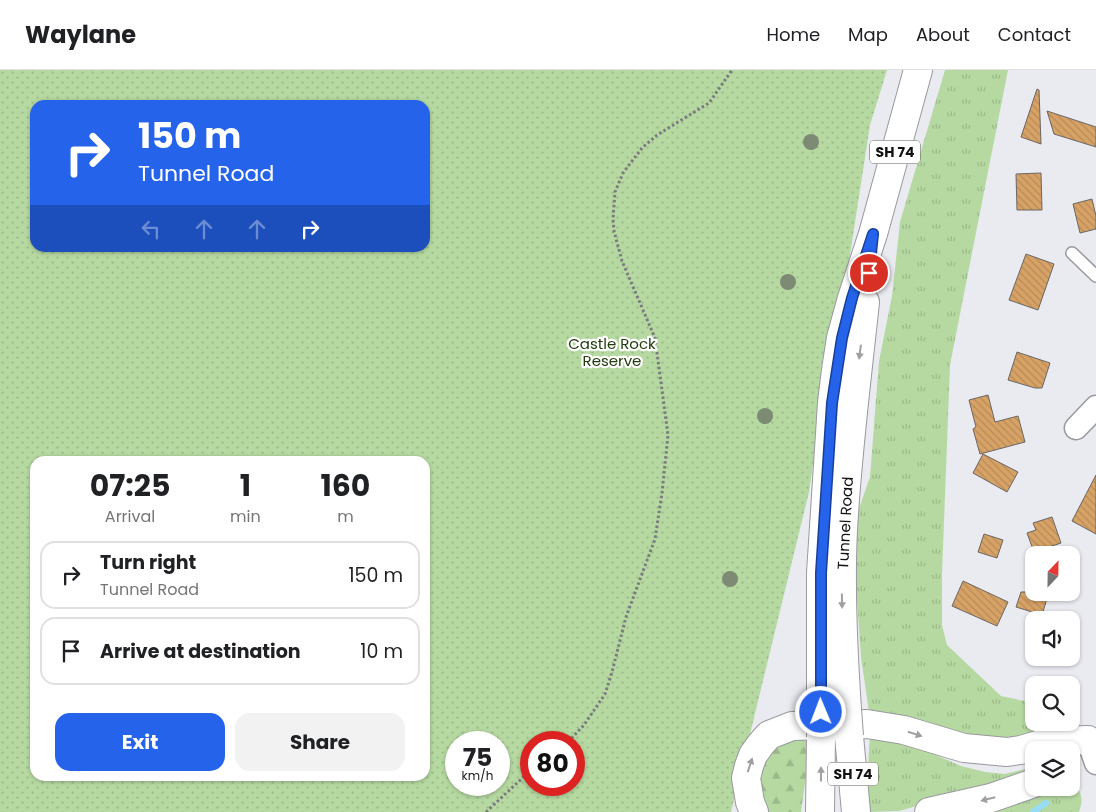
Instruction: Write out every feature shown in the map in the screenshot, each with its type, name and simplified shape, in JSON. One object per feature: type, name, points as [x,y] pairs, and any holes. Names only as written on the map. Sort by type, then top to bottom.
[{"type":"highway","name":"Tunnel Road","points":[[820,812],[842,605],[843,531],[855,392],[873,234],[918,70]]},
{"type":"highway","name":"Tunnel Road","points":[[829,719],[849,736],[856,812]]},
{"type":"highway","points":[[754,812],[750,802],[746,778],[749,766],[761,744],[769,735],[792,726],[867,724],[904,730],[964,748],[1007,752],[1051,741],[1092,752]]},
{"type":"highway","points":[[1080,757],[1092,752]]},
{"type":"highway","points":[[929,812],[991,798],[1025,786]]},
{"type":"street","points":[[1076,428],[1096,407]]},
{"type":"lane","points":[[1072,253],[1096,276]]},
{"type":"path","points":[[578,731],[605,694],[626,617],[655,539],[668,435],[655,338],[622,261],[614,231],[612,219],[616,192],[623,173],[642,148],[657,135],[709,104],[732,70]]},
{"type":"path","points":[[486,812],[520,780]]},
{"type":"green space","name":"Castle Rock Reserve","points":[[0,70],[887,70],[870,125],[849,261],[826,376],[809,492],[731,812],[0,812]]},
{"type":"green space","points":[[945,70],[1008,70],[950,365],[942,574],[942,625],[947,645],[1001,696],[1025,701],[1025,731],[1048,731],[1032,739],[979,742],[869,712],[861,657],[856,585],[856,517],[870,477],[879,361],[892,296],[900,222]]},
{"type":"green space","points":[[870,735],[920,748],[961,766],[985,772],[1005,774],[1025,769],[1025,776],[899,811],[870,812],[868,774]]},
{"type":"green space","points":[[805,737],[807,765],[801,812],[767,812],[755,793],[765,762],[769,755],[783,745]]},
{"type":"green space","points":[[1080,792],[1082,800],[1079,812],[965,812],[1038,796],[1080,796]]},
{"type":"building","points":[[1037,89],[1039,90],[1041,144],[1021,137]]},
{"type":"building","points":[[1047,111],[1096,127],[1096,147],[1054,134]]},
{"type":"building","points":[[1041,173],[1042,210],[1017,210],[1016,174]]},
{"type":"building","points":[[1092,199],[1096,216],[1096,229],[1080,233],[1073,204]]},
{"type":"building","points":[[1026,254],[1054,264],[1038,310],[1009,300]]},
{"type":"building","points":[[1017,352],[1050,363],[1042,388],[1035,388],[1008,380]]},
{"type":"building","points":[[988,395],[995,422],[1018,416],[1025,442],[980,454],[973,429],[976,427],[969,400]]},
{"type":"building","points":[[983,454],[1018,472],[1007,492],[973,473]]},
{"type":"building","points":[[1096,475],[1096,534],[1072,521]]},
{"type":"building","points":[[1052,517],[1061,543],[1052,546],[1032,546],[1027,533],[1036,530],[1033,523]]},
{"type":"building","points":[[984,534],[1003,540],[997,558],[978,552]]},
{"type":"building","points":[[963,581],[1008,602],[997,626],[952,606]]},
{"type":"building","points":[[1021,592],[1025,592],[1025,601],[1046,601],[1043,611],[1029,611],[1016,607]]},
{"type":"waterway","points":[[1033,812],[1046,803]]},
{"type":"route","points":[[821,712],[821,573],[832,403],[842,338],[852,298],[873,234],[869,273]]}]
